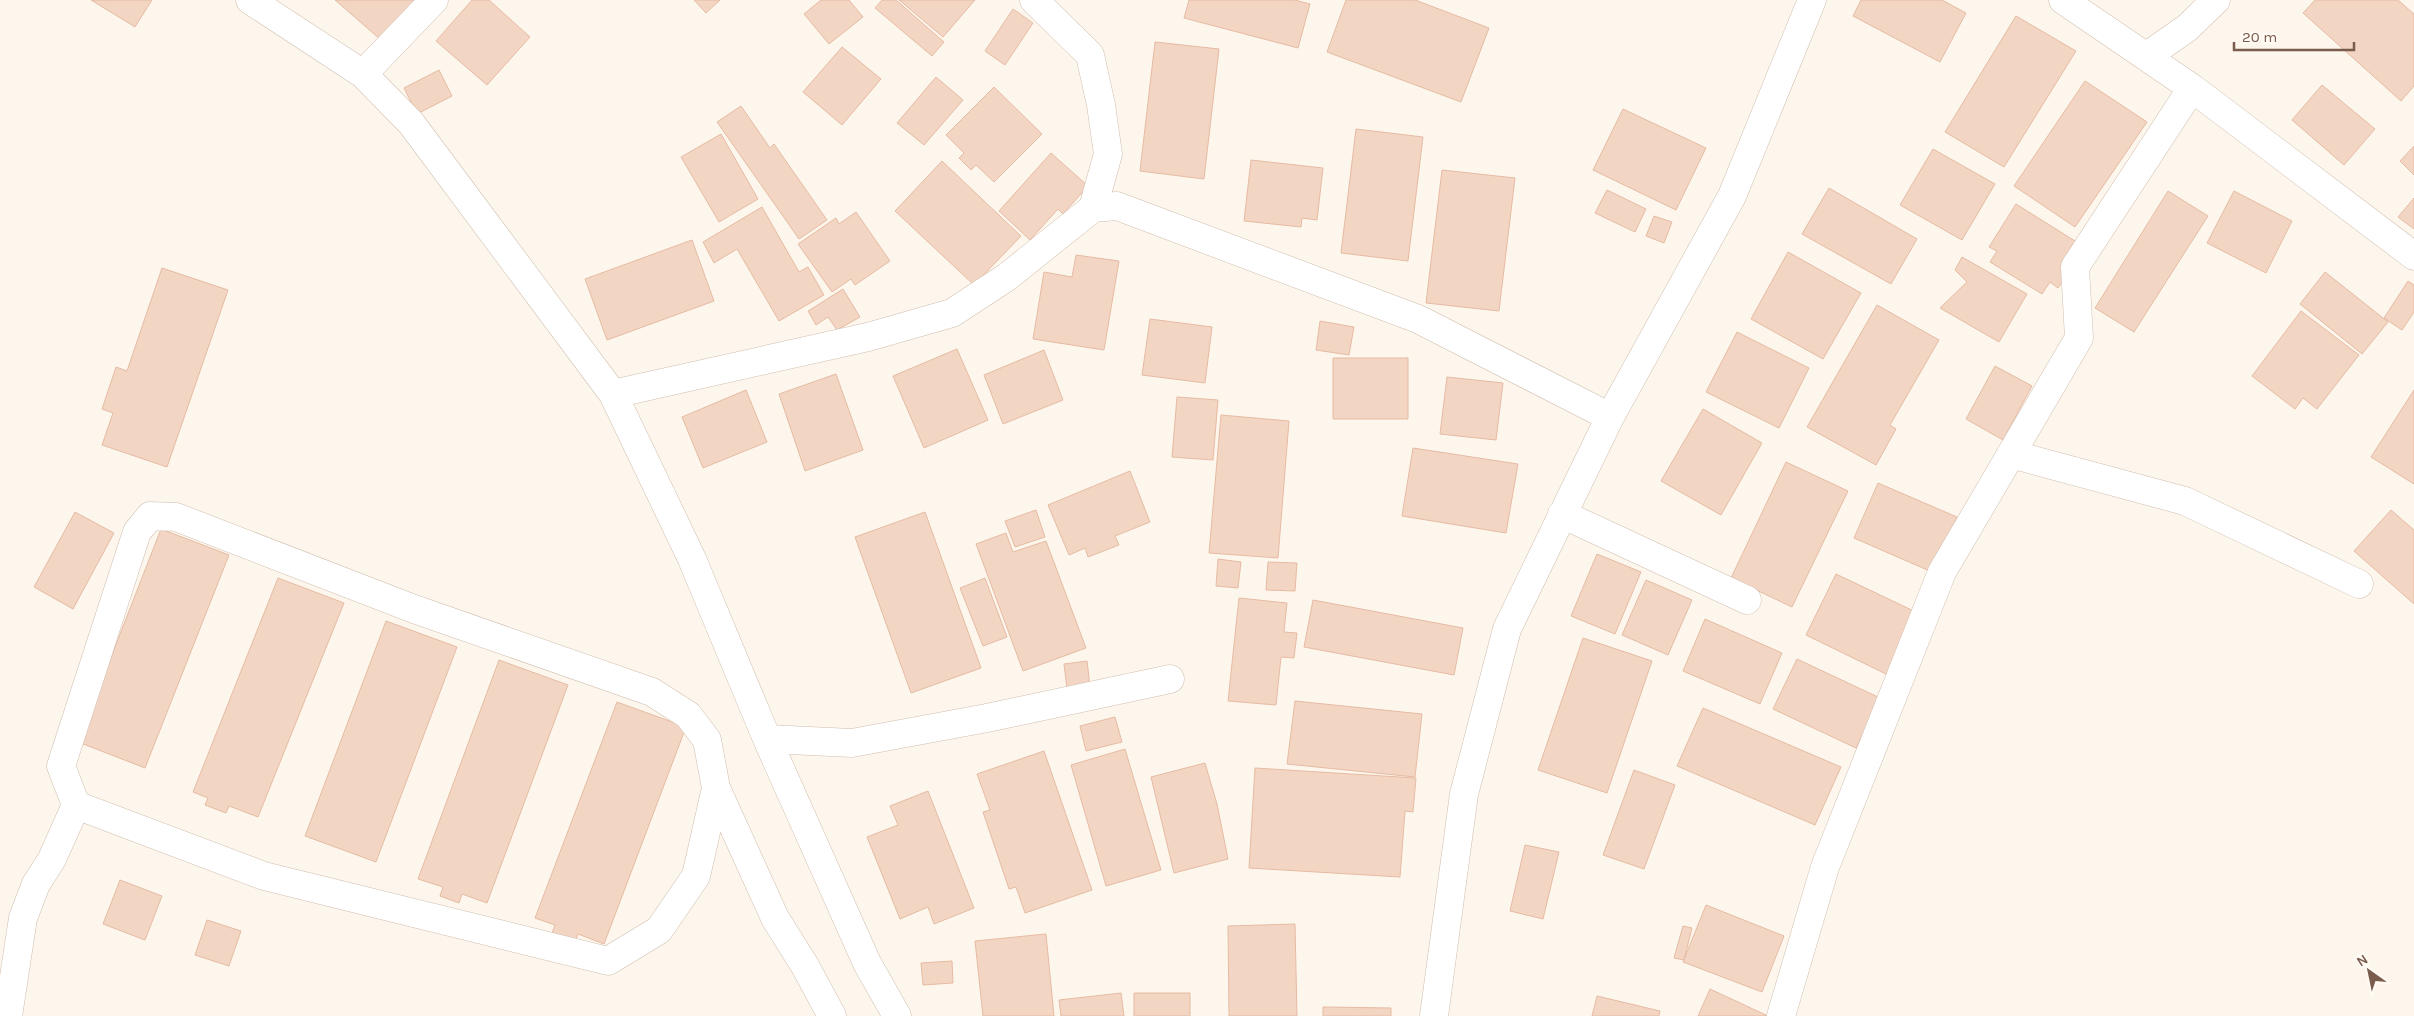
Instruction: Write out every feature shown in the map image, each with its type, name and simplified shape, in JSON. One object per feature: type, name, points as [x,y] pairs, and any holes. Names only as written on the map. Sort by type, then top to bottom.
[{"type":"street","points":[[250,0],[363,74],[411,123],[613,394],[692,558],[767,739],[867,963],[897,1016]]},
{"type":"street","points":[[363,74],[434,0]]},
{"type":"street","points":[[1034,0],[1090,55],[1101,106],[1108,154],[1093,208]]},
{"type":"street","points":[[1434,1016],[1464,794],[1507,629],[1610,417],[1732,196],[1812,0]]},
{"type":"street","points":[[2063,0],[2192,88],[2414,256]]},
{"type":"street","points":[[2147,56],[2187,28],[2216,0]]},
{"type":"street","points":[[1781,1016],[1824,867],[1942,572],[2079,338],[2076,267],[2192,88]]},
{"type":"street","points":[[613,394],[868,337],[952,313],[1007,277],[1093,208],[1117,206],[1418,319],[1610,417]]},
{"type":"street","points":[[2010,454],[2184,501],[2359,584]]},
{"type":"street","points":[[1562,514],[1747,600]]},
{"type":"street","points":[[8,1016],[24,918],[36,884],[52,859],[76,805],[61,766],[137,532],[150,516],[176,517],[414,609],[652,692],[688,715],[707,740],[716,788],[775,918],[805,966],[832,1016]]},
{"type":"street","points":[[767,739],[852,744],[987,718],[1170,679]]},
{"type":"street","points":[[76,805],[264,876],[608,961],[659,930],[696,876],[716,788]]},
{"type":"building","points":[[91,0],[152,0],[135,27]]},
{"type":"building","points":[[335,0],[416,0],[381,40]]},
{"type":"building","points":[[472,0],[489,0],[530,37],[487,85],[436,41]]},
{"type":"building","points":[[694,0],[720,0],[706,13]]},
{"type":"building","points":[[821,0],[849,0],[863,17],[829,44],[804,14]]},
{"type":"building","points":[[882,0],[896,0],[944,42],[932,56],[875,8]]},
{"type":"building","points":[[899,0],[975,0],[943,37]]},
{"type":"building","points":[[1189,0],[1295,0],[1310,4],[1298,48],[1184,18]]},
{"type":"building","points":[[1346,0],[1415,0],[1489,28],[1461,102],[1327,52]]},
{"type":"building","points":[[1861,0],[1942,0],[1966,13],[1940,62],[1853,16]]},
{"type":"building","points":[[2315,0],[2398,0],[2414,14],[2414,86],[2401,101],[2303,13]]},
{"type":"building","points":[[1013,9],[1033,23],[1005,65],[985,51]]},
{"type":"building","points":[[2016,16],[2076,51],[2004,167],[1945,132]]},
{"type":"building","points":[[1155,42],[1219,49],[1204,179],[1140,171]]},
{"type":"building","points":[[842,47],[881,79],[842,125],[803,92]]},
{"type":"building","points":[[439,70],[452,96],[417,114],[404,88]]},
{"type":"building","points":[[936,77],[963,100],[924,145],[897,123]]},
{"type":"building","points":[[2085,81],[2147,122],[2075,227],[2014,186]]},
{"type":"building","points":[[2322,85],[2375,129],[2344,165],[2292,120]]},
{"type":"building","points":[[994,87],[1042,134],[994,182],[976,165],[971,170],[959,158],[964,153],[946,135]]},
{"type":"building","points":[[741,106],[770,148],[774,144],[827,220],[799,239],[717,122]]},
{"type":"building","points":[[1623,109],[1706,148],[1676,210],[1593,170]]},
{"type":"building","points":[[1356,129],[1423,137],[1408,261],[1341,253]]},
{"type":"building","points":[[721,134],[758,199],[719,222],[681,157]]},
{"type":"building","points":[[2414,146],[2414,175],[2400,161]]},
{"type":"building","points":[[1933,149],[1995,184],[1962,240],[1900,205]]},
{"type":"building","points":[[1051,153],[1088,186],[1063,214],[1058,209],[1030,240],[999,211]]},
{"type":"building","points":[[1251,160],[1323,168],[1317,220],[1302,218],[1301,227],[1244,221]]},
{"type":"building","points":[[942,161],[1021,236],[974,285],[895,211]]},
{"type":"building","points":[[1442,170],[1515,178],[1499,311],[1426,303]]},
{"type":"building","points":[[1829,188],[1917,239],[1891,284],[1802,234]]},
{"type":"building","points":[[1607,190],[1646,209],[1635,232],[1595,213]]},
{"type":"building","points":[[2168,191],[2208,216],[2134,332],[2095,308]]},
{"type":"building","points":[[2234,191],[2292,221],[2266,273],[2207,243]]},
{"type":"building","points":[[2414,198],[2414,229],[2398,217]]},
{"type":"building","points":[[2016,204],[2075,241],[2064,259],[2073,264],[2058,288],[2050,282],[2042,294],[1990,262],[1997,251],[1989,247]]},
{"type":"building","points":[[762,207],[799,272],[808,267],[824,295],[779,321],[737,249],[714,263],[703,242]]},
{"type":"building","points":[[856,212],[890,261],[855,285],[851,279],[832,292],[798,244],[836,218],[839,224]]},
{"type":"building","points":[[1654,216],[1672,222],[1664,243],[1646,236]]},
{"type":"building","points":[[692,240],[714,301],[607,340],[585,279]]},
{"type":"building","points":[[1788,252],[1861,293],[1823,359],[1751,319]]},
{"type":"building","points":[[1076,255],[1119,261],[1104,350],[1033,339],[1044,272],[1072,277]]},
{"type":"building","points":[[1962,257],[2027,294],[1999,342],[1940,308],[1967,282],[1955,270]]},
{"type":"building","points":[[162,268],[228,290],[167,467],[102,445],[113,413],[102,409],[116,367],[127,371]]},
{"type":"building","points":[[2325,272],[2388,322],[2362,354],[2300,304]]},
{"type":"building","points":[[2408,281],[2414,285],[2414,312],[2402,330],[2384,318]]},
{"type":"building","points":[[843,289],[860,317],[837,330],[828,317],[816,325],[808,311]]},
{"type":"building","points":[[1877,305],[1939,340],[1890,425],[1896,429],[1876,465],[1807,427]]},
{"type":"building","points":[[2301,311],[2359,355],[2317,409],[2303,398],[2295,409],[2252,376]]},
{"type":"building","points":[[1150,319],[1212,327],[1205,383],[1142,375]]},
{"type":"building","points":[[1320,321],[1354,327],[1349,355],[1316,350]]},
{"type":"building","points":[[1737,332],[1809,368],[1779,428],[1706,392]]},
{"type":"building","points":[[957,349],[988,420],[924,448],[893,376]]},
{"type":"building","points":[[1044,350],[1063,400],[1003,424],[984,375]]},
{"type":"building","points":[[1333,358],[1408,358],[1408,419],[1333,419]]},
{"type":"building","points":[[1995,366],[2032,386],[2003,440],[1966,419]]},
{"type":"building","points":[[836,374],[863,450],[805,471],[779,394]]},
{"type":"building","points":[[1447,377],[1503,383],[1496,440],[1440,434]]},
{"type":"building","points":[[746,390],[767,442],[703,468],[682,417]]},
{"type":"building","points":[[2414,390],[2414,484],[2371,457]]},
{"type":"building","points":[[1177,397],[1218,400],[1213,460],[1172,457]]},
{"type":"building","points":[[1703,409],[1762,443],[1721,515],[1661,481]]},
{"type":"building","points":[[1221,415],[1289,421],[1278,558],[1209,553]]},
{"type":"building","points":[[1413,448],[1518,464],[1506,533],[1402,516]]},
{"type":"building","points":[[1786,462],[1848,491],[1792,607],[1731,578]]},
{"type":"building","points":[[1130,471],[1150,522],[1115,536],[1119,545],[1088,557],[1085,548],[1069,555],[1048,505]]},
{"type":"building","points":[[1878,483],[1957,517],[1932,572],[1854,538]]},
{"type":"building","points":[[1036,510],[1045,537],[1015,547],[1005,521]]},
{"type":"building","points":[[2391,510],[2414,530],[2414,604],[2354,551]]},
{"type":"building","points":[[75,512],[114,533],[73,609],[34,587]]},
{"type":"building","points":[[925,512],[981,668],[911,693],[855,537]]},
{"type":"building","points":[[161,529],[229,555],[145,768],[78,742]]},
{"type":"building","points":[[1006,533],[1013,552],[1046,541],[1086,648],[1023,671],[976,544]]},
{"type":"building","points":[[1597,554],[1641,572],[1615,634],[1571,616]]},
{"type":"building","points":[[1218,559],[1241,562],[1238,588],[1216,586]]},
{"type":"building","points":[[1268,562],[1297,563],[1295,591],[1266,590]]},
{"type":"building","points":[[1836,574],[1918,613],[1888,675],[1806,635]]},
{"type":"building","points":[[278,578],[344,603],[258,817],[229,806],[226,813],[205,805],[208,798],[193,792]]},
{"type":"building","points":[[985,578],[1007,637],[983,646],[960,588]]},
{"type":"building","points":[[1646,580],[1692,600],[1668,655],[1622,635]]},
{"type":"building","points":[[1239,598],[1287,603],[1284,632],[1297,633],[1294,658],[1281,657],[1276,705],[1228,701]]},
{"type":"building","points":[[1313,600],[1463,628],[1454,675],[1304,647]]},
{"type":"building","points":[[1705,619],[1782,653],[1760,704],[1683,671]]},
{"type":"building","points":[[386,621],[457,647],[376,862],[305,836]]},
{"type":"building","points":[[1583,638],[1652,661],[1607,793],[1538,770]]},
{"type":"building","points":[[1797,659],[1880,698],[1856,748],[1773,709]]},
{"type":"building","points":[[499,660],[568,685],[487,903],[462,894],[459,903],[440,896],[443,887],[418,879]]},
{"type":"building","points":[[1087,661],[1090,686],[1067,689],[1064,664]]},
{"type":"building","points":[[1295,701],[1422,714],[1415,777],[1287,764]]},
{"type":"building","points":[[617,702],[686,727],[604,944],[578,934],[575,942],[552,933],[555,925],[535,918]]},
{"type":"building","points":[[1703,708],[1841,767],[1815,825],[1677,766]]},
{"type":"building","points":[[1115,717],[1122,742],[1086,751],[1080,726]]},
{"type":"building","points":[[1125,749],[1161,870],[1106,886],[1071,765]]},
{"type":"building","points":[[1044,751],[1092,890],[1025,913],[1016,887],[1009,889],[983,812],[990,810],[977,774]]},
{"type":"building","points":[[1205,763],[1217,804],[1228,859],[1174,873],[1151,777]]},
{"type":"building","points":[[1255,768],[1416,778],[1413,812],[1405,811],[1400,877],[1249,868]]},
{"type":"building","points":[[1634,770],[1675,785],[1644,869],[1603,855]]},
{"type":"building","points":[[928,791],[974,908],[934,924],[928,907],[900,919],[867,837],[898,825],[890,806]]},
{"type":"building","points":[[1525,845],[1559,852],[1543,919],[1510,911]]},
{"type":"building","points":[[120,880],[162,896],[145,940],[103,924]]},
{"type":"building","points":[[1706,905],[1784,936],[1762,992],[1683,962]]},
{"type":"building","points":[[207,920],[241,931],[229,966],[195,955]]},
{"type":"building","points":[[1295,924],[1297,1016],[1229,1016],[1228,926]]},
{"type":"building","points":[[1683,926],[1692,928],[1684,960],[1674,958]]},
{"type":"building","points":[[1046,934],[1054,1016],[983,1016],[975,941]]},
{"type":"building","points":[[952,961],[953,983],[923,985],[921,963]]},
{"type":"building","points":[[1710,989],[1768,1016],[1698,1016]]},
{"type":"building","points":[[1121,993],[1124,1016],[1061,1016],[1059,1000]]},
{"type":"building","points":[[1134,993],[1190,993],[1190,1016],[1134,1016]]},
{"type":"building","points":[[1597,996],[1660,1011],[1659,1016],[1592,1016]]},
{"type":"building","points":[[1323,1007],[1391,1008],[1391,1016],[1323,1016]]}]
